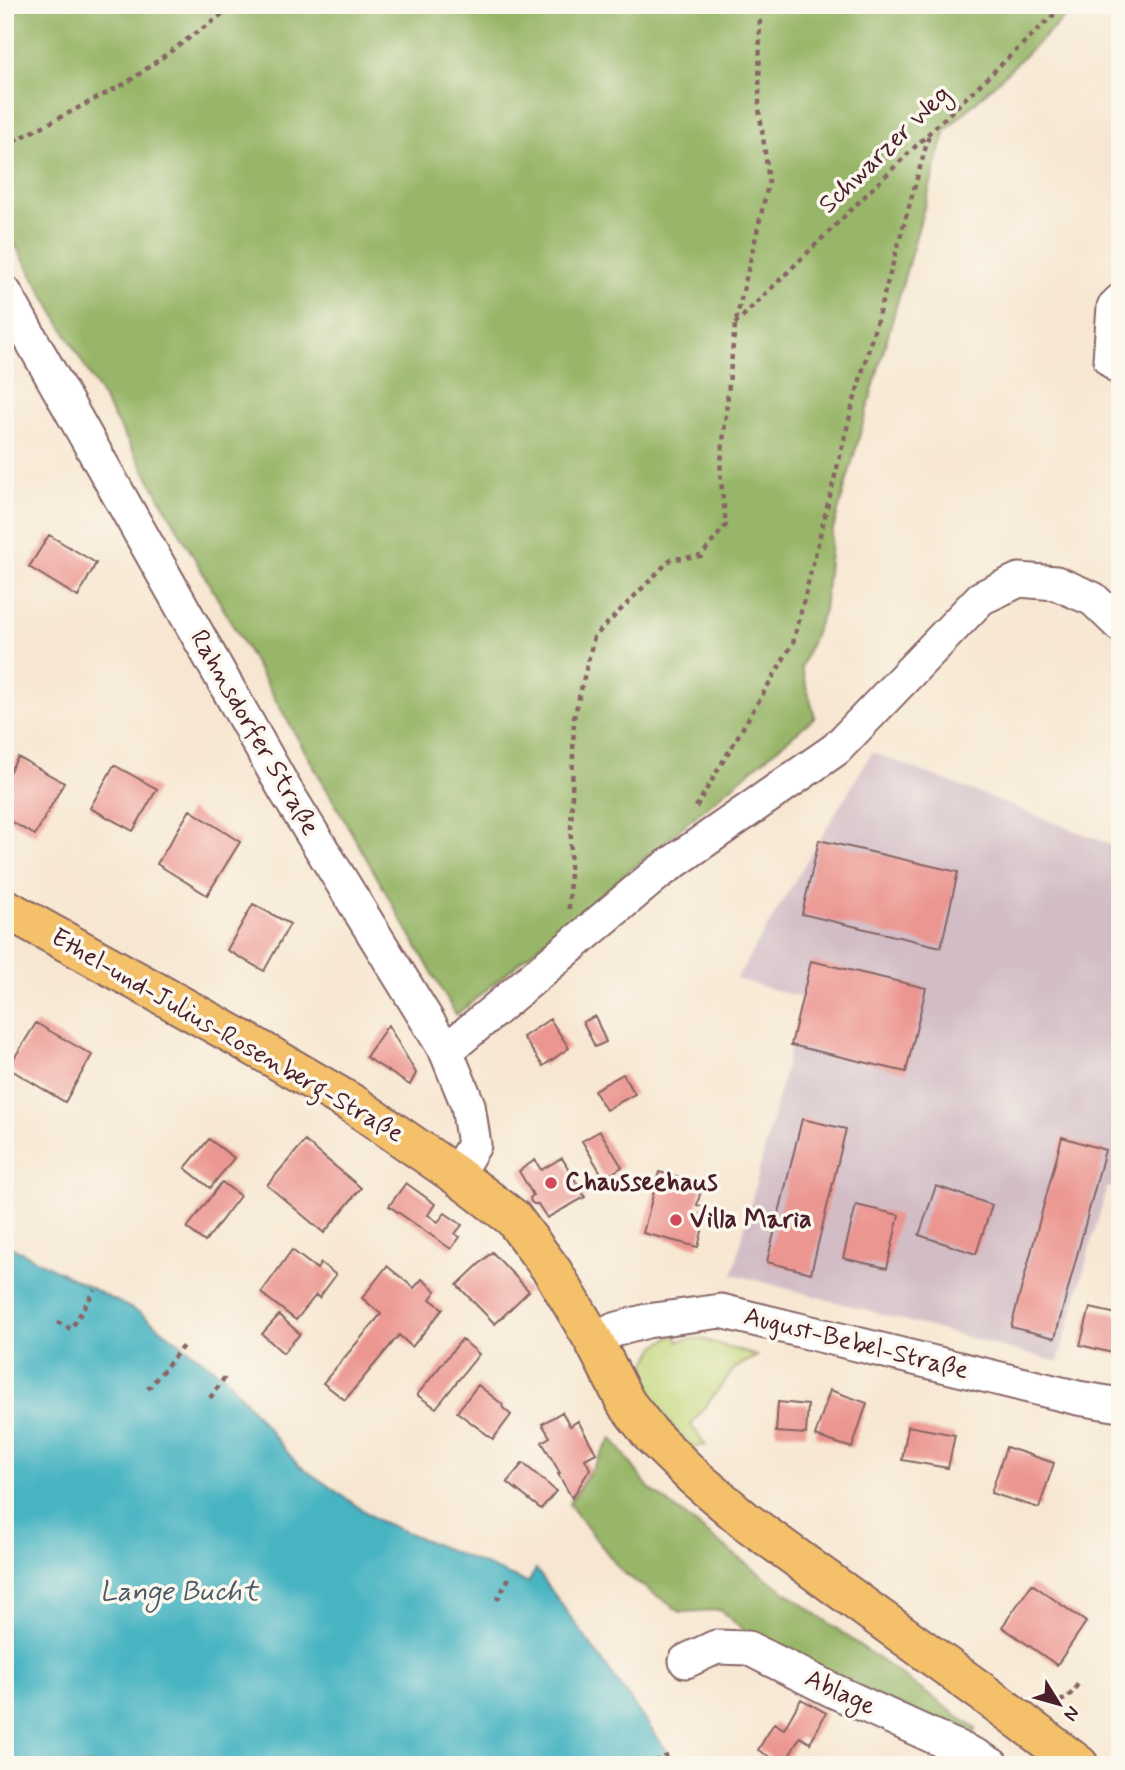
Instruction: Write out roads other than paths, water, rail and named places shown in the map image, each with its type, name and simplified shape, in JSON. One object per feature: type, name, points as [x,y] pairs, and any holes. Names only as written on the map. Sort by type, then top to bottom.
[{"type":"main road","name":"Ethel-und-Julius-Rosenberg-Straße","points":[[5,908],[344,1099],[456,1175],[513,1218],[553,1272],[594,1341],[626,1403],[653,1437],[694,1477],[747,1522],[1079,1765]]},
{"type":"street","name":"Rahnsdorfer Straße","points":[[5,293],[284,788],[446,1051],[468,1105],[474,1145],[456,1175]]},
{"type":"street","points":[[1120,301],[1114,307],[1111,359],[1120,368]]},
{"type":"street","points":[[446,1051],[658,873],[836,749],[981,598],[1019,580],[1056,583],[1093,599],[1120,625]]},
{"type":"street","name":"August-Bebel-Straße","points":[[594,1341],[614,1330],[647,1321],[720,1311],[1078,1398],[1120,1405]]},
{"type":"street","name":"Ablage","points":[[686,1661],[716,1647],[748,1648],[992,1765]]},
{"type":"water","name":"Lange Bucht","points":[[5,1244],[140,1313],[225,1377],[297,1464],[377,1520],[528,1583],[536,1569],[677,1765],[5,1765]]},
{"type":"place","name":"Chausseehaus","points":[[551,1183]]},
{"type":"place","name":"Villa Maria","points":[[676,1220]]}]
